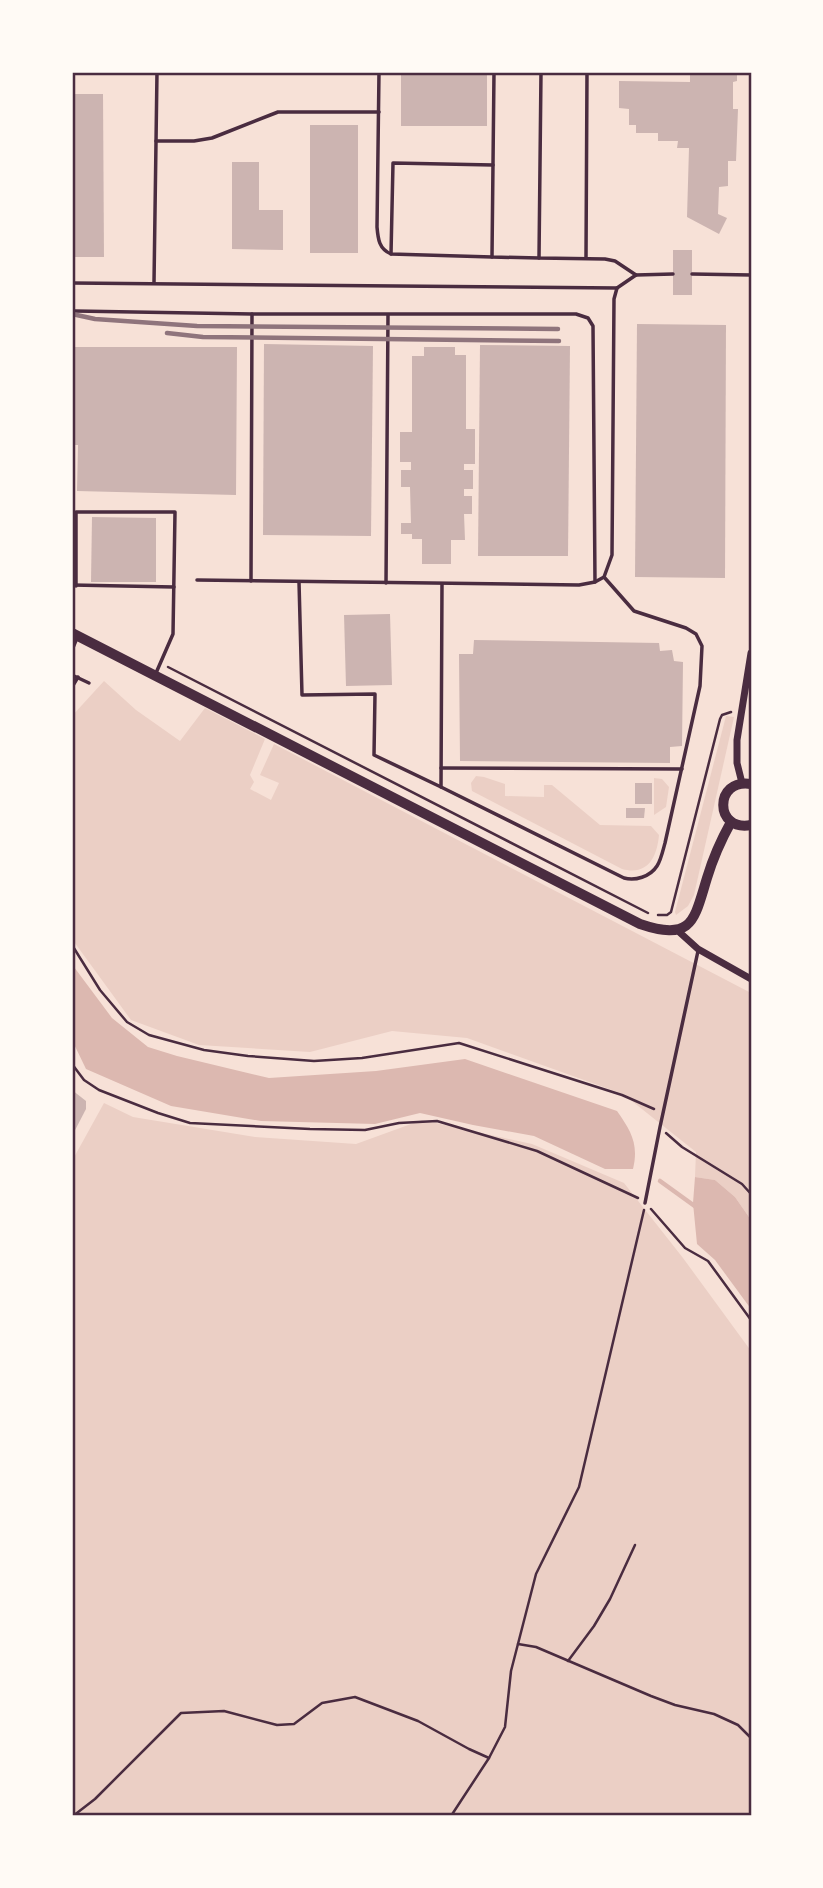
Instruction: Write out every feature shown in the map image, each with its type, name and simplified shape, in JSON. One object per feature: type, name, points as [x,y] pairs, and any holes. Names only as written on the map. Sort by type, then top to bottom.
[{"type":"street","points":[[75,634],[640,924],[677,930],[696,914],[714,856],[732,822]]},
{"type":"street","points":[[751,653],[737,740],[737,763],[747,784],[731,788],[723,800],[725,814],[732,822],[742,826],[751,825]]},
{"type":"street","points":[[677,930],[698,949],[751,979]]},
{"type":"lane","points":[[153,283],[157,72]]},
{"type":"lane","points":[[379,72],[378,242],[382,248],[391,254],[605,259],[615,261],[636,275]]},
{"type":"lane","points":[[492,257],[494,72]]},
{"type":"lane","points":[[539,258],[541,72]]},
{"type":"lane","points":[[586,258],[587,72]]},
{"type":"lane","points":[[156,141],[212,138],[278,112],[379,112]]},
{"type":"lane","points":[[391,254],[393,163],[493,164]]},
{"type":"lane","points":[[72,283],[617,288],[636,275],[673,274]]},
{"type":"lane","points":[[692,274],[751,275]]},
{"type":"lane","points":[[197,580],[579,585],[596,582],[604,577],[612,555],[614,299],[617,288]]},
{"type":"lane","points":[[75,311],[388,315],[576,314],[588,318],[593,326],[594,337],[596,582]]},
{"type":"lane","points":[[251,581],[252,314]]},
{"type":"lane","points":[[386,583],[388,315]]},
{"type":"lane","points":[[155,675],[173,634],[174,587],[175,512],[76,512],[74,586],[174,587]]},
{"type":"lane","points":[[299,582],[302,695],[375,694],[374,755],[634,881],[657,867],[665,843],[700,686],[702,646],[696,634],[686,628],[634,611],[604,577]]},
{"type":"lane","points":[[440,787],[442,584]]},
{"type":"lane","points":[[72,650],[75,634]]},
{"type":"lane","points":[[72,675],[89,683]]},
{"type":"lane","points":[[72,687],[78,677]]},
{"type":"lane","points":[[441,768],[682,769]]},
{"type":"lane","points":[[646,1203],[698,949]]},
{"type":"path","points":[[160,663],[654,915],[667,915],[671,912],[720,719],[726,713],[735,713]]},
{"type":"path","points":[[72,945],[100,990],[127,1023],[149,1035],[248,1056],[314,1060],[362,1058],[459,1043],[622,1095],[663,1114]]},
{"type":"path","points":[[72,1064],[84,1080],[99,1090],[158,1114],[190,1123],[365,1130],[399,1122],[437,1121],[537,1151],[646,1203],[685,1248],[708,1261],[751,1320]]},
{"type":"path","points":[[660,1127],[682,1147],[742,1184],[751,1194]]},
{"type":"path","points":[[451,1816],[489,1758],[505,1727],[511,1671],[536,1574],[579,1487],[646,1203]]},
{"type":"path","points":[[568,1661],[610,1599],[635,1545]]},
{"type":"path","points":[[518,1644],[536,1647],[675,1705],[715,1714],[738,1725],[751,1738]]},
{"type":"path","points":[[73,1816],[103,1791],[181,1713],[224,1712],[277,1725],[293,1724],[322,1703],[355,1697],[418,1721],[489,1758]]},
{"type":"shaded area","points":[[104,681],[136,710],[180,741],[205,708],[265,739],[250,775],[254,782],[250,789],[271,800],[279,783],[260,775],[274,744],[751,993],[751,1220],[735,1197],[715,1180],[695,1177],[696,1152],[623,1094],[467,1038],[392,1031],[310,1052],[199,1045],[131,1020],[72,939],[72,716]]},
{"type":"shaded area","points":[[726,716],[734,717],[694,895],[688,906],[676,915],[675,912]]},
{"type":"shaded area","points":[[476,776],[505,784],[505,796],[544,797],[544,785],[552,785],[600,825],[651,826],[659,835],[656,851],[645,867],[638,870],[622,869],[472,791],[471,783]]},
{"type":"shaded area","points":[[654,778],[662,779],[669,787],[666,807],[654,815]]},
{"type":"shaded area","points":[[74,967],[112,1018],[148,1047],[269,1078],[376,1071],[465,1059],[617,1111],[634,1145],[633,1169],[605,1169],[534,1136],[420,1113],[375,1124],[261,1121],[171,1106],[86,1069],[72,1040]]},
{"type":"shaded area","points":[[104,1103],[133,1117],[255,1137],[356,1144],[422,1120],[532,1144],[624,1183],[751,1351],[751,1816],[72,1816],[72,1161]]},
{"type":"shaded area","points":[[695,1177],[715,1180],[735,1197],[751,1220],[751,1309],[715,1260],[697,1244],[693,1203]]},
{"type":"building","points":[[401,72],[487,72],[487,126],[401,126]]},
{"type":"building","points":[[690,72],[737,72],[737,81],[733,82],[733,109],[738,109],[736,161],[728,161],[728,186],[719,187],[718,214],[727,218],[719,234],[687,217],[689,148],[677,148],[678,141],[658,141],[658,133],[636,133],[636,125],[629,125],[629,109],[619,108],[619,81],[690,82]]},
{"type":"building","points":[[72,94],[103,94],[104,257],[72,257]]},
{"type":"building","points":[[310,125],[358,125],[358,253],[310,253]]},
{"type":"building","points":[[232,162],[259,162],[259,210],[283,210],[283,250],[232,249]]},
{"type":"building","points":[[673,250],[692,250],[692,295],[673,295]]},
{"type":"building","points":[[637,324],[726,325],[725,578],[635,577]]},
{"type":"building","points":[[264,344],[373,346],[371,536],[263,535]]},
{"type":"building","points":[[480,345],[570,346],[568,556],[478,556]]},
{"type":"building","points":[[72,347],[237,347],[236,495],[77,491],[78,445],[72,445]]},
{"type":"building","points":[[424,347],[455,347],[455,355],[466,355],[466,429],[475,429],[475,464],[464,464],[464,470],[473,470],[473,489],[464,489],[464,496],[472,496],[472,514],[464,514],[465,540],[451,540],[451,564],[422,564],[422,539],[412,539],[412,534],[401,534],[401,523],[411,523],[410,487],[401,487],[401,470],[411,470],[411,462],[400,462],[400,432],[412,432],[412,356],[424,356]]},
{"type":"building","points":[[92,517],[156,518],[156,582],[91,582]]},
{"type":"building","points":[[390,614],[392,685],[346,686],[344,615]]},
{"type":"building","points":[[474,640],[659,643],[660,651],[672,650],[674,661],[683,662],[682,746],[670,747],[670,763],[460,761],[459,654],[473,654]]},
{"type":"building","points":[[635,783],[652,783],[652,804],[635,804]]},
{"type":"building","points":[[626,808],[645,808],[644,818],[626,818]]},
{"type":"building","points":[[72,1090],[86,1101],[86,1109],[72,1136]]},
{"type":"waterway","points":[[660,1181],[696,1207]]},
{"type":"railway","points":[[72,314],[95,319],[197,326],[558,329]]},
{"type":"railway","points":[[167,333],[203,337],[559,341]]}]
